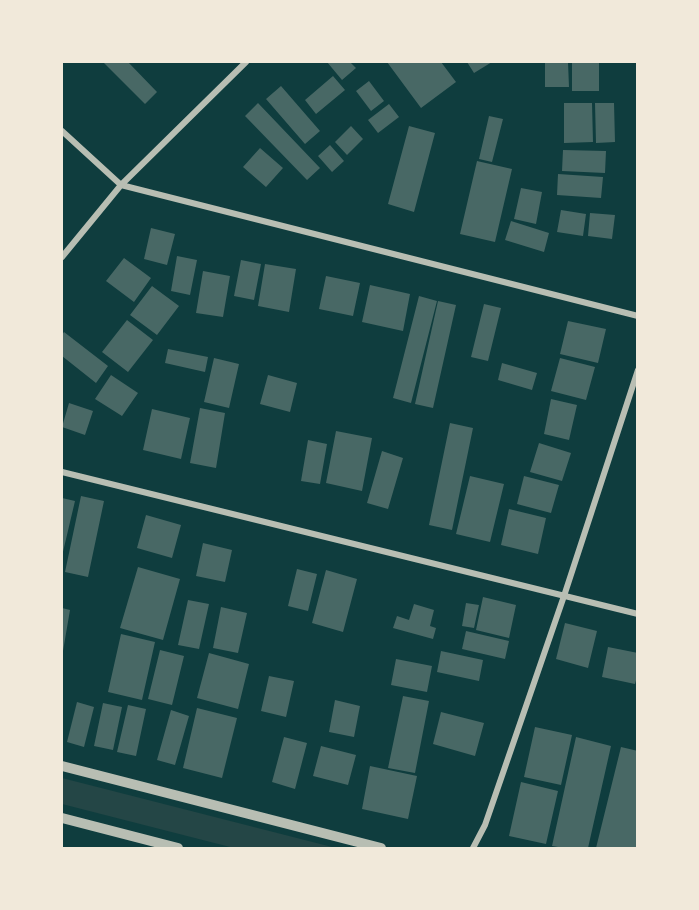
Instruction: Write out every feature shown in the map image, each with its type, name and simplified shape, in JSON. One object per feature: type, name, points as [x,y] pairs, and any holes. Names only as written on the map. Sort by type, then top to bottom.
[{"type":"street","points":[[62,257],[122,185],[246,62]]},
{"type":"street","points":[[62,131],[122,185],[638,316]]},
{"type":"street","points":[[473,849],[486,825],[638,370]]},
{"type":"street","points":[[62,472],[638,614]]},
{"type":"street","points":[[62,766],[381,849]]},
{"type":"street","points":[[62,818],[178,849]]},
{"type":"shaded area","points":[[62,778],[336,848],[234,848],[62,804]]},
{"type":"building","points":[[103,62],[128,62],[157,92],[145,104]]},
{"type":"building","points":[[327,62],[350,62],[356,68],[342,80]]},
{"type":"building","points":[[387,62],[441,62],[456,82],[421,108]]},
{"type":"building","points":[[467,62],[492,62],[474,73]]},
{"type":"building","points":[[545,62],[568,62],[569,87],[545,87]]},
{"type":"building","points":[[572,62],[599,62],[599,91],[572,91]]},
{"type":"building","points":[[333,76],[345,90],[316,114],[305,100]]},
{"type":"building","points":[[369,81],[384,101],[371,111],[356,91]]},
{"type":"building","points":[[281,86],[320,131],[305,144],[266,99]]},
{"type":"building","points":[[258,103],[320,168],[307,180],[245,116]]},
{"type":"building","points":[[564,103],[592,103],[593,142],[564,143]]},
{"type":"building","points":[[595,103],[614,103],[615,142],[596,143]]},
{"type":"building","points":[[389,104],[399,117],[378,133],[368,120]]},
{"type":"building","points":[[489,116],[503,119],[492,162],[479,159]]},
{"type":"building","points":[[351,126],[363,139],[347,155],[335,142]]},
{"type":"building","points":[[409,126],[435,133],[414,212],[388,204]]},
{"type":"building","points":[[330,145],[344,161],[332,172],[318,156]]},
{"type":"building","points":[[260,148],[283,168],[266,187],[243,167]]},
{"type":"building","points":[[563,150],[606,151],[605,173],[562,171]]},
{"type":"building","points":[[477,161],[512,169],[495,242],[460,234]]},
{"type":"building","points":[[558,174],[603,177],[601,198],[557,195]]},
{"type":"building","points":[[521,188],[542,192],[536,224],[514,219]]},
{"type":"building","points":[[561,210],[586,214],[583,236],[557,232]]},
{"type":"building","points":[[590,213],[615,215],[612,239],[588,236]]},
{"type":"building","points":[[511,221],[549,233],[544,252],[505,240]]},
{"type":"building","points":[[151,228],[175,234],[167,265],[144,259]]},
{"type":"building","points":[[177,256],[197,260],[190,295],[171,291]]},
{"type":"building","points":[[124,258],[151,278],[134,302],[106,281]]},
{"type":"building","points":[[241,260],[261,264],[254,300],[234,296]]},
{"type":"building","points":[[265,264],[296,269],[289,312],[258,306]]},
{"type":"building","points":[[203,271],[230,276],[223,317],[196,313]]},
{"type":"building","points":[[326,276],[360,283],[353,316],[319,309]]},
{"type":"building","points":[[370,285],[410,294],[403,331],[362,322]]},
{"type":"building","points":[[152,286],[179,306],[157,335],[130,315]]},
{"type":"building","points":[[419,296],[437,301],[411,403],[393,398]]},
{"type":"building","points":[[438,301],[456,305],[433,408],[415,404]]},
{"type":"building","points":[[484,304],[501,308],[488,361],[471,357]]},
{"type":"building","points":[[127,320],[153,340],[128,372],[102,352]]},
{"type":"building","points":[[568,321],[606,329],[598,363],[560,354]]},
{"type":"building","points":[[64,332],[108,366],[96,383],[62,356]]},
{"type":"building","points":[[168,349],[208,357],[205,372],[165,363]]},
{"type":"building","points":[[214,358],[239,364],[229,408],[204,402]]},
{"type":"building","points":[[560,358],[595,367],[586,400],[551,391]]},
{"type":"building","points":[[502,363],[537,373],[532,390],[498,380]]},
{"type":"building","points":[[111,375],[138,393],[122,416],[95,399]]},
{"type":"building","points":[[268,375],[297,383],[290,412],[260,404]]},
{"type":"building","points":[[551,399],[577,405],[569,440],[544,434]]},
{"type":"building","points":[[69,403],[93,411],[85,435],[62,427]]},
{"type":"building","points":[[200,408],[225,413],[216,468],[190,463]]},
{"type":"building","points":[[152,409],[190,418],[181,459],[143,450]]},
{"type":"building","points":[[450,423],[473,428],[452,530],[429,525]]},
{"type":"building","points":[[336,431],[372,438],[362,491],[326,483]]},
{"type":"building","points":[[308,440],[327,444],[320,484],[301,481]]},
{"type":"building","points":[[539,443],[571,453],[562,481],[530,472]]},
{"type":"building","points":[[382,451],[403,458],[388,509],[367,503]]},
{"type":"building","points":[[470,476],[504,484],[490,542],[456,534]]},
{"type":"building","points":[[524,476],[559,485],[551,513],[517,504]]},
{"type":"building","points":[[81,496],[104,501],[88,577],[65,572]]},
{"type":"building","points":[[62,498],[75,501],[62,556]]},
{"type":"building","points":[[509,509],[546,518],[538,554],[501,545]]},
{"type":"building","points":[[146,515],[181,525],[172,558],[137,548]]},
{"type":"building","points":[[203,543],[232,550],[225,582],[196,576]]},
{"type":"building","points":[[138,567],[180,579],[163,640],[120,628]]},
{"type":"building","points":[[297,569],[317,574],[308,611],[288,606]]},
{"type":"building","points":[[326,570],[357,579],[343,632],[312,623]]},
{"type":"building","points":[[483,597],[516,605],[509,638],[476,630]]},
{"type":"building","points":[[188,600],[209,604],[199,649],[178,645]]},
{"type":"building","points":[[466,603],[479,605],[474,628],[462,626]]},
{"type":"building","points":[[414,604],[434,610],[430,626],[436,628],[433,639],[393,628],[397,616],[409,620]]},
{"type":"building","points":[[221,607],[247,613],[238,653],[213,648]]},
{"type":"building","points":[[62,608],[70,610],[63,651],[62,651]]},
{"type":"building","points":[[565,623],[597,631],[588,668],[556,659]]},
{"type":"building","points":[[466,631],[509,641],[505,659],[462,649]]},
{"type":"building","points":[[121,634],[155,642],[142,700],[108,692]]},
{"type":"building","points":[[608,647],[638,653],[638,673],[635,684],[602,677]]},
{"type":"building","points":[[160,650],[184,656],[172,705],[148,699]]},
{"type":"building","points":[[441,651],[483,660],[479,681],[437,672]]},
{"type":"building","points":[[209,653],[249,664],[238,709],[197,698]]},
{"type":"building","points":[[396,659],[432,666],[427,692],[391,685]]},
{"type":"building","points":[[269,676],[294,681],[286,717],[261,711]]},
{"type":"building","points":[[403,696],[429,701],[415,773],[388,768]]},
{"type":"building","points":[[335,700],[360,706],[354,737],[329,732]]},
{"type":"building","points":[[77,702],[94,707],[84,747],[67,742]]},
{"type":"building","points":[[103,703],[122,707],[113,750],[94,746]]},
{"type":"building","points":[[128,705],[146,709],[136,756],[117,752]]},
{"type":"building","points":[[197,708],[237,718],[222,778],[183,768]]},
{"type":"building","points":[[171,710],[189,716],[175,765],[157,760]]},
{"type":"building","points":[[441,712],[484,723],[475,756],[433,744]]},
{"type":"building","points":[[535,727],[572,735],[561,785],[524,777]]},
{"type":"building","points":[[284,737],[307,743],[295,789],[272,782]]},
{"type":"building","points":[[576,737],[611,746],[588,848],[564,848],[552,846]]},
{"type":"building","points":[[321,746],[356,755],[348,785],[313,776]]},
{"type":"building","points":[[621,747],[638,751],[638,848],[596,848]]},
{"type":"building","points":[[370,766],[417,776],[408,819],[362,809]]},
{"type":"building","points":[[521,782],[558,791],[546,844],[509,836]]}]
